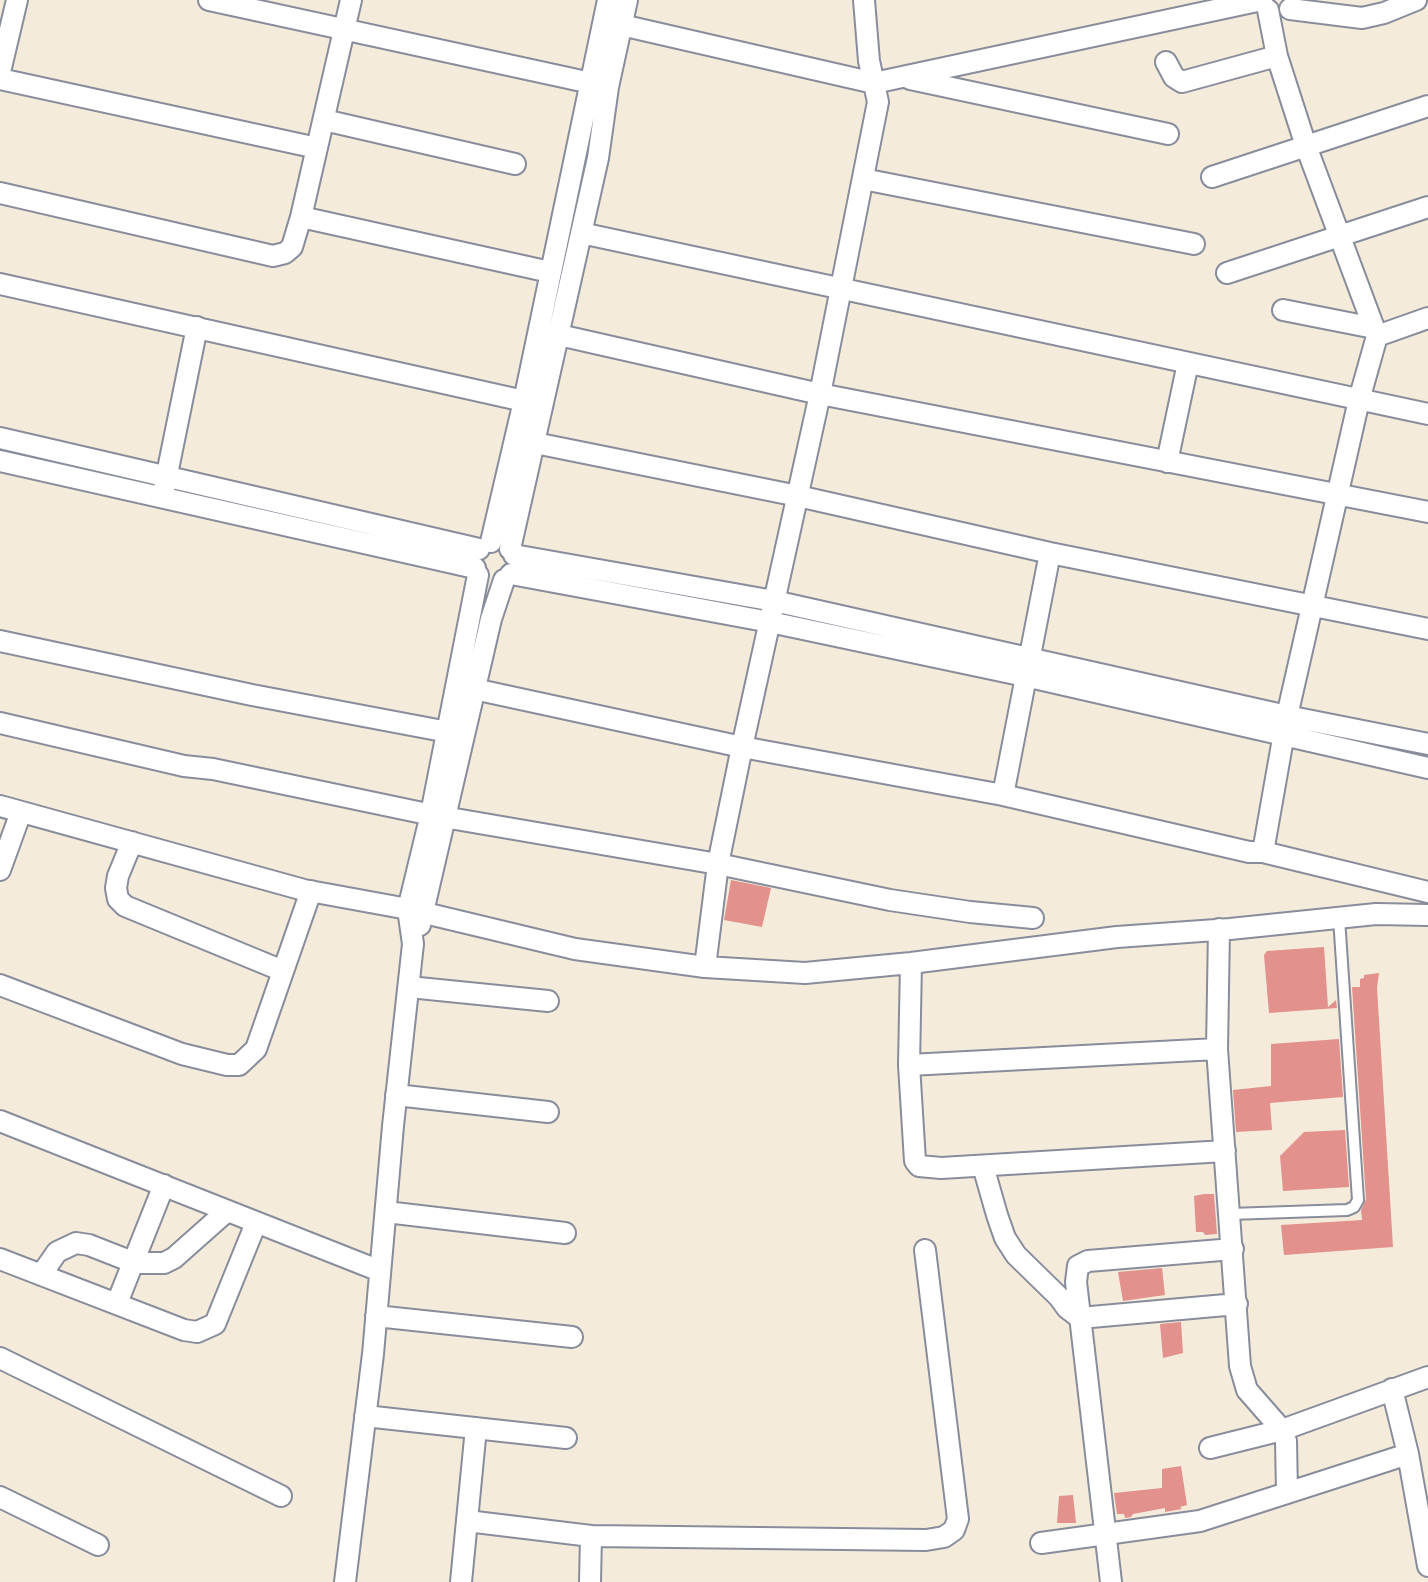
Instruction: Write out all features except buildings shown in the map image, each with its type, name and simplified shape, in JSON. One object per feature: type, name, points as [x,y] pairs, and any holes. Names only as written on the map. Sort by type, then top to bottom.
[{"type":"street","points":[[0,72],[17,0]]},
{"type":"street","points":[[209,0],[591,83]]},
{"type":"street","points":[[0,193],[273,256],[285,253],[292,247],[301,217],[351,0]]},
{"type":"street","points":[[456,734],[474,689],[491,619],[495,561],[535,443],[598,158],[613,23],[608,0]]},
{"type":"street","points":[[345,1582],[376,1316],[417,911],[495,561],[524,401],[591,83],[613,23],[627,0]]},
{"type":"street","points":[[705,967],[718,864],[820,394],[878,102],[864,0]]},
{"type":"street","points":[[613,23],[874,83],[1264,3],[1279,13],[1293,5],[1362,18],[1416,0]]},
{"type":"street","points":[[1263,852],[1285,726],[1375,332],[1306,146],[1277,56],[1264,3]]},
{"type":"street","points":[[1166,62],[1174,77],[1182,82],[1277,56]]},
{"type":"street","points":[[902,77],[1168,134]]},
{"type":"street","points":[[0,79],[317,148]]},
{"type":"street","points":[[1212,177],[1428,106]]},
{"type":"street","points":[[324,120],[515,164]]},
{"type":"street","points":[[863,179],[1194,244]]},
{"type":"street","points":[[1227,273],[1428,207]]},
{"type":"street","points":[[301,217],[550,272]]},
{"type":"street","points":[[581,233],[1428,414]]},
{"type":"street","points":[[0,284],[524,401]]},
{"type":"street","points":[[1283,310],[1375,332],[1428,318]]},
{"type":"street","points":[[162,497],[197,327]]},
{"type":"street","points":[[559,335],[820,394],[1428,512]]},
{"type":"street","points":[[1167,462],[1188,363]]},
{"type":"street","points":[[0,438],[166,476],[495,561],[774,601],[1027,667],[1285,726],[1428,768]]},
{"type":"street","points":[[535,443],[798,496],[1050,553],[1428,629]]},
{"type":"street","points":[[0,461],[162,497],[495,561],[770,622],[1027,667]]},
{"type":"street","points":[[1003,795],[1050,553]]},
{"type":"street","points":[[0,641],[252,695],[456,734]]},
{"type":"street","points":[[474,689],[742,747],[1003,795],[1428,892]]},
{"type":"street","points":[[0,723],[184,766],[213,769],[439,815],[718,864],[890,900],[1033,918]]},
{"type":"street","points":[[1285,726],[1428,744]]},
{"type":"street","points":[[0,806],[311,891],[417,911],[575,949],[705,967],[805,973],[1117,937],[1376,914],[1428,915]]},
{"type":"street","points":[[0,870],[21,812]]},
{"type":"street","points":[[132,842],[116,888],[118,899],[125,906],[283,971]]},
{"type":"street","points":[[0,985],[182,1054],[239,1065],[256,1049],[311,891]]},
{"type":"street","points":[[1219,929],[1217,1049],[1242,1378],[1247,1390],[1282,1430],[1286,1441],[1287,1493]]},
{"type":"street","points":[[911,963],[909,1065],[915,1161],[919,1166],[926,1169],[1225,1151]]},
{"type":"street","points":[[409,987],[548,1001]]},
{"type":"street","points":[[909,1065],[1217,1049]]},
{"type":"street","points":[[396,1095],[548,1112]]},
{"type":"street","points":[[0,1121],[380,1271]]},
{"type":"street","points":[[983,1166],[1005,1238],[1016,1255],[1080,1318],[1237,1304]]},
{"type":"street","points":[[117,1303],[164,1185]]},
{"type":"street","points":[[41,1275],[57,1252],[76,1243],[135,1263],[155,1265],[174,1258],[227,1211]]},
{"type":"street","points":[[386,1212],[565,1233]]},
{"type":"street","points":[[0,1259],[184,1330],[197,1332],[215,1324],[256,1223]]},
{"type":"street","points":[[1111,1582],[1080,1318],[1078,1266],[1088,1261],[1233,1249]]},
{"type":"street","points":[[467,1521],[591,1536],[926,1540],[944,1537],[954,1530],[958,1519],[925,1250]]},
{"type":"street","points":[[376,1316],[572,1337]]},
{"type":"street","points":[[0,1358],[281,1496]]},
{"type":"street","points":[[1210,1448],[1282,1430],[1428,1377]]},
{"type":"street","points":[[1392,1389],[1408,1454],[1422,1493],[1428,1566]]},
{"type":"street","points":[[365,1416],[566,1438]]},
{"type":"street","points":[[461,1582],[476,1428]]},
{"type":"street","points":[[1041,1543],[1200,1521],[1408,1454]]},
{"type":"street","points":[[0,1497],[98,1545]]},
{"type":"street","points":[[590,1582],[591,1536]]},
{"type":"lane","points":[[1230,1214],[1347,1210],[1354,1207],[1358,1200],[1339,918]]}]
